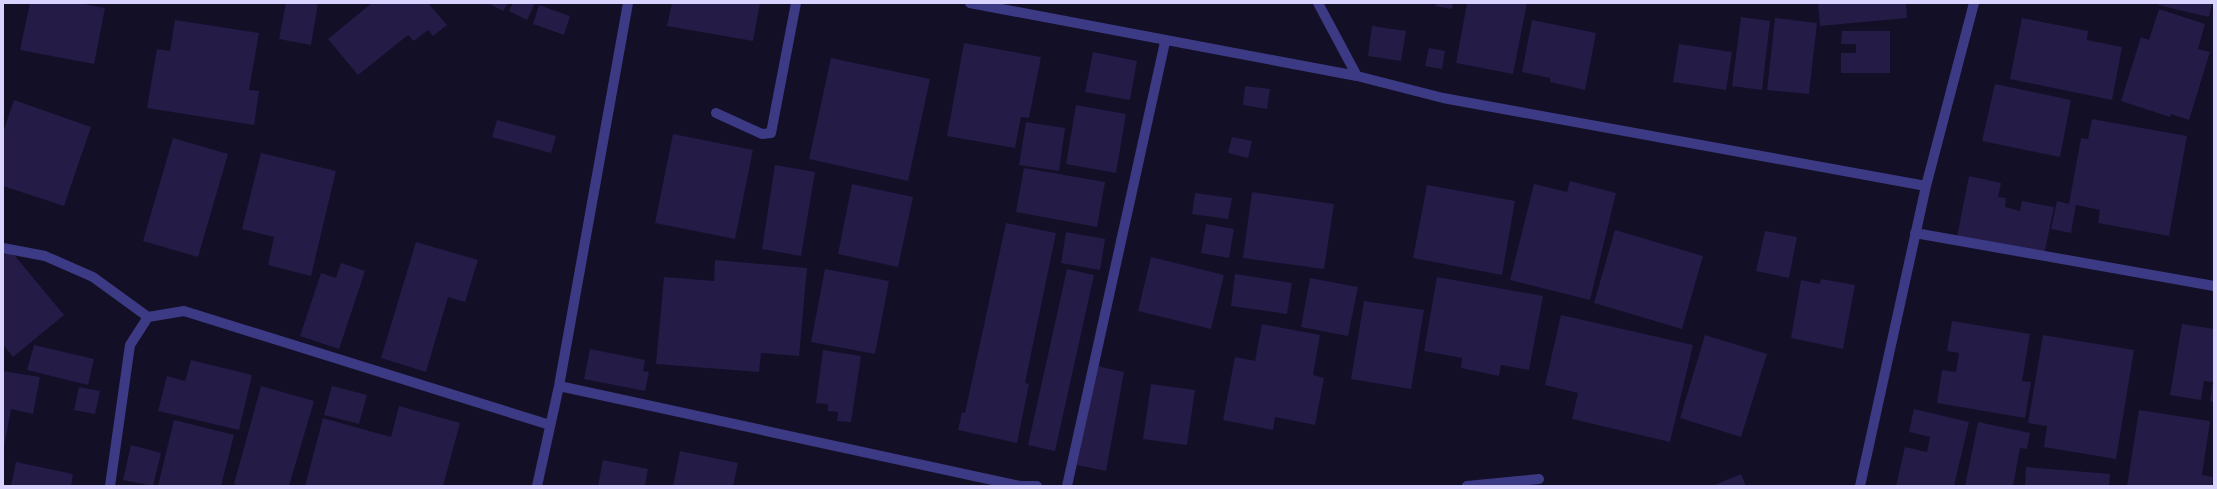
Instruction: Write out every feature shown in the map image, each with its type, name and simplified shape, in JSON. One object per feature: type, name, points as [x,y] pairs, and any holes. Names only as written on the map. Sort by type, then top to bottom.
[{"type":"street","points":[[536,486],[559,386],[628,3]]},
{"type":"street","points":[[716,113],[762,134],[771,133],[796,3]]},
{"type":"street","points":[[970,3],[1166,42],[1356,76],[1451,100],[1926,186]]},
{"type":"street","points":[[1318,3],[1356,76]]},
{"type":"street","points":[[1860,486],[1926,186],[1974,3]]},
{"type":"street","points":[[1067,486],[1166,42]]},
{"type":"street","points":[[1915,233],[2214,286]]},
{"type":"street","points":[[3,248],[44,256],[93,277],[148,317],[184,311],[550,425]]},
{"type":"street","points":[[110,486],[130,345],[148,317]]},
{"type":"street","points":[[559,386],[1020,486],[1037,486]]},
{"type":"street","points":[[1467,486],[1539,479]]},
{"type":"building","points":[[30,3],[78,3],[105,8],[94,64],[20,50]]},
{"type":"building","points":[[286,3],[318,3],[311,45],[279,39]]},
{"type":"building","points":[[372,3],[428,3],[447,25],[433,36],[428,30],[414,41],[408,35],[358,75],[328,39]]},
{"type":"building","points":[[488,3],[508,3],[503,11]]},
{"type":"building","points":[[513,3],[535,3],[527,20],[509,11]]},
{"type":"building","points":[[672,3],[760,3],[753,41],[667,26]]},
{"type":"building","points":[[1436,3],[1453,3],[1452,9],[1435,6]]},
{"type":"building","points":[[1467,3],[1527,3],[1513,74],[1456,63]]},
{"type":"building","points":[[1818,3],[1906,3],[1907,18],[1820,26]]},
{"type":"building","points":[[2159,3],[2212,3],[2209,17],[2158,5]]},
{"type":"building","points":[[539,5],[570,16],[564,35],[533,24]]},
{"type":"building","points":[[2159,9],[2205,24],[2198,49],[2210,52],[2189,120],[2171,114],[2170,117],[2121,101],[2141,37],[2149,40]]},
{"type":"building","points":[[1741,17],[1770,21],[1762,90],[1732,86]]},
{"type":"building","points":[[1775,18],[1817,23],[1809,94],[1767,90]]},
{"type":"building","points":[[2022,18],[2088,31],[2087,40],[2122,47],[2112,100],[2010,79]]},
{"type":"building","points":[[175,20],[259,33],[249,90],[259,91],[254,125],[147,108],[157,49],[170,51]]},
{"type":"building","points":[[1532,20],[1596,33],[1585,90],[1550,82],[1550,78],[1522,72]]},
{"type":"building","points":[[1372,26],[1406,31],[1401,61],[1368,56]]},
{"type":"building","points":[[1842,31],[1890,31],[1890,73],[1841,73],[1841,53],[1856,53],[1856,44],[1841,44]]},
{"type":"building","points":[[964,43],[1041,57],[1029,118],[1021,117],[1015,148],[947,136]]},
{"type":"building","points":[[1679,44],[1732,52],[1726,90],[1673,82]]},
{"type":"building","points":[[1429,48],[1445,51],[1442,69],[1425,66]]},
{"type":"building","points":[[1093,52],[1137,61],[1130,100],[1085,92]]},
{"type":"building","points":[[831,58],[930,79],[908,181],[809,159]]},
{"type":"building","points":[[1995,84],[2071,100],[2060,157],[1982,141]]},
{"type":"building","points":[[1245,86],[1270,89],[1267,109],[1243,105]]},
{"type":"building","points":[[14,100],[91,127],[64,206],[3,186],[3,132]]},
{"type":"building","points":[[1076,105],[1126,114],[1116,173],[1066,164]]},
{"type":"building","points":[[2092,119],[2187,136],[2169,236],[2098,223],[2100,210],[2076,205],[2071,233],[2051,229],[2057,201],[2069,204],[2081,138],[2088,139]]},
{"type":"building","points":[[497,120],[556,136],[551,153],[492,137]]},
{"type":"building","points":[[1026,122],[1065,128],[1059,171],[1019,165]]},
{"type":"building","points":[[673,134],[753,150],[735,239],[655,223]]},
{"type":"building","points":[[1232,137],[1252,141],[1248,158],[1228,153]]},
{"type":"building","points":[[173,138],[228,154],[198,257],[143,241]]},
{"type":"building","points":[[261,153],[336,171],[311,276],[268,265],[274,237],[242,229]]},
{"type":"building","points":[[775,165],[815,172],[801,256],[762,249]]},
{"type":"building","points":[[1024,168],[1105,182],[1097,227],[1016,212]]},
{"type":"building","points":[[1969,176],[2001,183],[1998,197],[2006,198],[2005,207],[2020,211],[2022,201],[2054,207],[2044,255],[1957,237]]},
{"type":"building","points":[[1570,181],[1616,193],[1590,300],[1510,280],[1534,184],[1567,192]]},
{"type":"building","points":[[852,184],[913,197],[898,267],[838,254]]},
{"type":"building","points":[[1427,185],[1515,201],[1502,275],[1413,258]]},
{"type":"building","points":[[1252,192],[1334,204],[1324,269],[1243,258]]},
{"type":"building","points":[[1195,193],[1232,198],[1228,219],[1192,214]]},
{"type":"building","points":[[1006,223],[1056,233],[1025,383],[1029,384],[1017,443],[958,430],[962,412],[965,413]]},
{"type":"building","points":[[1206,224],[1234,229],[1229,258],[1201,253]]},
{"type":"building","points":[[1615,230],[1703,256],[1682,329],[1594,303]]},
{"type":"building","points":[[1765,231],[1797,237],[1789,278],[1756,271]]},
{"type":"building","points":[[1066,232],[1105,239],[1100,270],[1061,263]]},
{"type":"building","points":[[416,242],[478,260],[465,302],[448,297],[426,372],[381,358]]},
{"type":"building","points":[[10,250],[64,315],[13,357],[3,345],[3,256]]},
{"type":"building","points":[[1151,257],[1224,275],[1211,329],[1138,311]]},
{"type":"building","points":[[715,260],[807,268],[799,356],[761,353],[759,372],[656,364],[664,277],[714,281]]},
{"type":"building","points":[[341,263],[365,271],[339,349],[300,336],[321,273],[336,278]]},
{"type":"building","points":[[825,269],[889,281],[875,354],[811,342]]},
{"type":"building","points":[[1067,269],[1094,275],[1055,451],[1028,445]]},
{"type":"building","points":[[1235,274],[1292,283],[1287,314],[1231,306]]},
{"type":"building","points":[[1437,277],[1543,296],[1529,370],[1501,365],[1499,376],[1461,368],[1462,358],[1424,351]]},
{"type":"building","points":[[1310,278],[1358,287],[1348,336],[1301,327]]},
{"type":"building","points":[[1821,279],[1855,285],[1843,349],[1791,338],[1801,280],[1820,284]]},
{"type":"building","points":[[1364,301],[1424,310],[1411,389],[1351,379]]},
{"type":"building","points":[[1561,315],[1693,345],[1670,442],[1572,419],[1578,393],[1545,385]]},
{"type":"building","points":[[1952,321],[2030,334],[2022,381],[2031,382],[2025,418],[1937,403],[1942,370],[1956,372],[1959,353],[1947,351]]},
{"type":"building","points":[[1262,324],[1320,335],[1313,375],[1324,378],[1315,425],[1275,417],[1273,430],[1223,420],[1235,357],[1255,361]]},
{"type":"building","points":[[2182,324],[2214,329],[2214,402],[2210,401],[2213,382],[2204,381],[2201,400],[2170,395]]},
{"type":"building","points":[[1705,335],[1767,354],[1741,437],[1680,418]]},
{"type":"building","points":[[2043,335],[2134,350],[2116,459],[2044,447],[2047,426],[2028,423]]},
{"type":"building","points":[[34,345],[94,359],[88,385],[27,370]]},
{"type":"building","points":[[590,349],[645,360],[643,371],[649,372],[645,391],[584,379]]},
{"type":"building","points":[[823,350],[861,356],[851,422],[837,421],[838,412],[828,411],[828,404],[816,403]]},
{"type":"building","points":[[191,360],[252,375],[239,430],[158,411],[167,376],[185,381]]},
{"type":"building","points":[[1097,366],[1124,372],[1106,471],[1077,465]]},
{"type":"building","points":[[3,371],[40,377],[33,414],[11,409],[4,447]]},
{"type":"building","points":[[1151,384],[1195,390],[1187,445],[1143,439]]},
{"type":"building","points":[[261,386],[314,401],[289,486],[240,486],[234,484]]},
{"type":"building","points":[[332,386],[367,395],[359,424],[324,415]]},
{"type":"building","points":[[79,387],[100,391],[95,414],[74,410]]},
{"type":"building","points":[[399,406],[460,423],[443,486],[305,486],[323,418],[391,437]]},
{"type":"building","points":[[1914,409],[1969,422],[1954,486],[1896,486],[1905,447],[1927,452],[1930,437],[1909,432]]},
{"type":"building","points":[[2139,410],[2210,421],[2202,475],[2213,477],[2212,486],[2127,486]]},
{"type":"building","points":[[174,420],[234,435],[221,486],[158,486]]},
{"type":"building","points":[[1978,422],[2030,433],[2027,449],[2020,448],[2013,486],[1965,486]]},
{"type":"building","points":[[131,445],[161,453],[153,486],[123,480]]},
{"type":"building","points":[[680,451],[738,463],[733,486],[673,486]]},
{"type":"building","points":[[603,460],[648,469],[645,486],[598,486]]},
{"type":"building","points":[[16,462],[73,474],[71,486],[11,486]]},
{"type":"building","points":[[2026,467],[2110,474],[2109,486],[2025,486]]},
{"type":"building","points":[[1741,474],[1746,486],[1712,486]]}]
